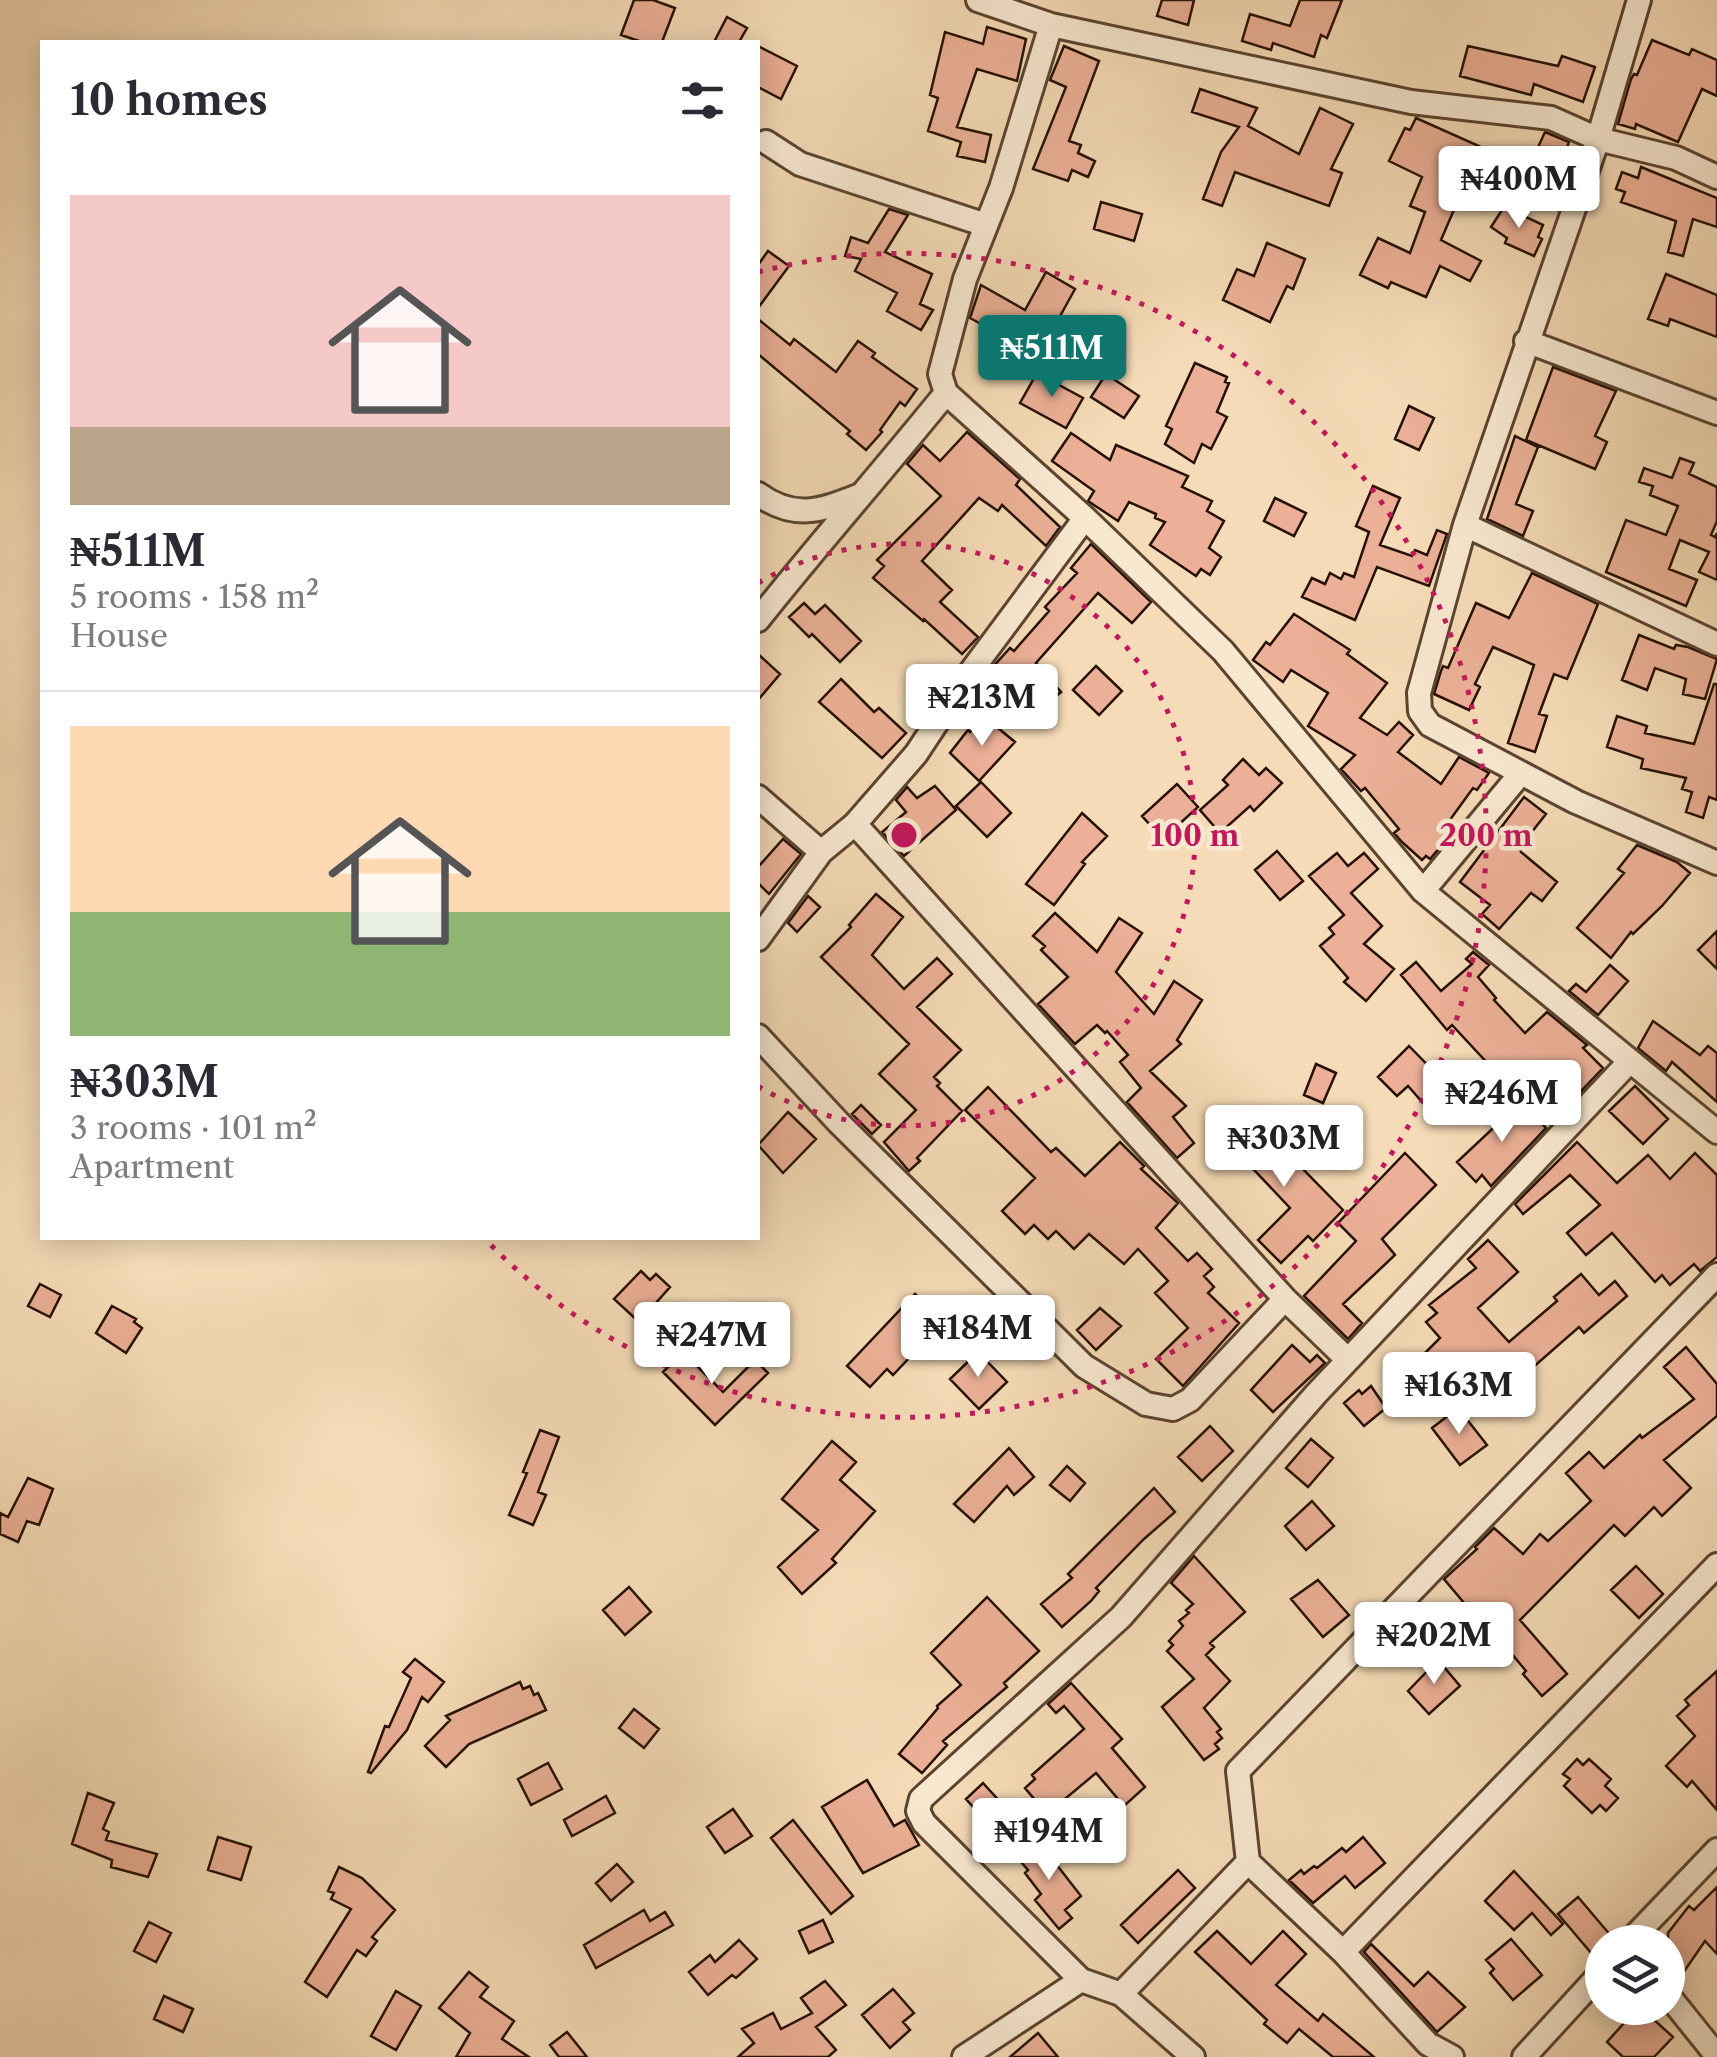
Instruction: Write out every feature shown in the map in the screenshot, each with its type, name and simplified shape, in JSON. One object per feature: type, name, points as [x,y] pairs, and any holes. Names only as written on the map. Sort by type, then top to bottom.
[{"type":"street","points":[[978,0],[1051,25],[1411,102],[1551,118],[1598,139],[1676,158],[1717,177]]},
{"type":"street","points":[[1639,0],[1598,139],[1465,525],[1419,694],[1420,711],[1430,725],[1576,802],[1717,863]]},
{"type":"street","points":[[1051,25],[1001,188],[965,279],[940,374],[946,393],[1085,518],[1222,651],[1422,891],[1717,1132]]},
{"type":"street","points":[[766,142],[800,164],[986,226]]},
{"type":"street","points":[[1526,341],[1717,413]]},
{"type":"street","points":[[760,617],[946,393]]},
{"type":"street","points":[[760,495],[790,509],[819,512],[866,493]]},
{"type":"street","points":[[760,936],[821,852],[856,824],[916,754],[969,674],[1085,518]]},
{"type":"street","points":[[1465,525],[1717,644]]},
{"type":"street","points":[[1422,891],[1521,773]]},
{"type":"street","points":[[760,799],[821,852]]},
{"type":"street","points":[[856,824],[1285,1299],[1348,1360]]},
{"type":"street","points":[[760,1038],[839,1123],[1084,1366],[1146,1404],[1173,1408],[1190,1400],[1285,1299]]},
{"type":"street","points":[[1194,2057],[1120,1994],[1081,1980],[924,1823],[918,1811],[921,1800],[1121,1617],[1348,1360],[1630,1060]]},
{"type":"street","points":[[1452,2057],[1428,2044],[1343,1952],[1248,1862],[1238,1771],[1717,1275]]},
{"type":"street","points":[[1343,1952],[1717,1566]]},
{"type":"street","points":[[1645,1925],[1717,1850]]},
{"type":"street","points":[[1120,1994],[1248,1862]]},
{"type":"street","points":[[964,2057],[1081,1980]]},
{"type":"street","points":[[1524,2057],[1585,1991]]},
{"type":"street","points":[[1685,2016],[1717,2056]]},
{"type":"building","points":[[634,0],[653,0],[675,8],[663,40],[636,40],[621,35]]},
{"type":"building","points":[[1162,0],[1194,0],[1188,25],[1157,16]]},
{"type":"building","points":[[1300,0],[1342,0],[1327,38],[1321,35],[1314,57],[1273,43],[1271,50],[1242,41],[1250,14],[1290,26]]},
{"type":"building","points":[[727,17],[747,28],[740,40],[715,40]]},
{"type":"building","points":[[987,27],[1026,39],[1017,81],[977,69],[957,127],[991,135],[985,162],[957,156],[961,142],[928,131],[938,98],[930,95],[945,32],[983,44]]},
{"type":"building","points":[[1652,40],[1689,55],[1692,49],[1717,60],[1717,96],[1702,89],[1678,142],[1636,124],[1635,129],[1618,124],[1631,79],[1637,75]]},
{"type":"building","points":[[1064,46],[1099,61],[1069,141],[1081,145],[1078,153],[1095,161],[1088,177],[1072,170],[1068,181],[1033,169],[1066,87],[1050,80]]},
{"type":"building","points":[[1468,46],[1558,66],[1562,56],[1595,67],[1583,102],[1534,84],[1531,95],[1460,76]]},
{"type":"building","points":[[760,47],[797,66],[781,99],[760,88]]},
{"type":"building","points":[[1200,89],[1257,108],[1248,126],[1299,154],[1320,108],[1353,124],[1331,169],[1342,173],[1329,206],[1235,172],[1222,206],[1203,199],[1221,152],[1239,127],[1192,112]]},
{"type":"building","points":[[1416,118],[1526,167],[1507,205],[1465,184],[1441,240],[1481,261],[1470,281],[1440,266],[1426,297],[1391,282],[1388,288],[1360,275],[1378,238],[1410,253],[1425,212],[1410,206],[1422,177],[1389,161],[1405,128],[1410,130]]},
{"type":"building","points":[[1545,132],[1569,142],[1556,179],[1529,167]]},
{"type":"building","points":[[1641,167],[1717,198],[1717,227],[1693,219],[1683,256],[1668,252],[1676,221],[1621,202],[1625,192],[1616,189],[1622,172],[1638,178]]},
{"type":"building","points":[[1101,202],[1142,214],[1134,241],[1094,229]]},
{"type":"building","points":[[1504,207],[1543,225],[1534,256],[1505,243],[1507,238],[1491,227]]},
{"type":"building","points":[[889,209],[908,215],[885,252],[932,274],[920,304],[933,310],[921,330],[887,311],[897,293],[855,271],[861,259],[845,256],[851,237],[868,243]]},
{"type":"building","points":[[1267,243],[1305,259],[1293,289],[1287,286],[1270,322],[1223,300],[1237,269],[1254,276]]},
{"type":"building","points":[[768,251],[789,266],[760,305],[760,262]]},
{"type":"building","points":[[1046,272],[1075,289],[1033,365],[1007,349],[1012,341],[970,318],[981,285],[1025,310]]},
{"type":"building","points":[[1666,274],[1717,295],[1717,337],[1670,319],[1668,326],[1648,319]]},
{"type":"building","points":[[760,321],[790,345],[794,339],[836,372],[858,341],[875,353],[872,357],[917,389],[905,406],[900,402],[866,450],[847,434],[850,431],[760,356]]},
{"type":"building","points":[[1195,363],[1227,377],[1225,382],[1229,383],[1217,412],[1227,417],[1211,449],[1202,444],[1194,463],[1165,444],[1172,429],[1166,426]]},
{"type":"building","points":[[1553,367],[1616,391],[1595,436],[1607,442],[1595,469],[1526,440]]},
{"type":"building","points":[[1037,373],[1083,398],[1066,428],[1020,403]]},
{"type":"building","points":[[1106,374],[1139,396],[1124,418],[1091,397]]},
{"type":"building","points":[[1409,406],[1434,418],[1419,450],[1395,439]]},
{"type":"building","points":[[967,432],[1020,479],[1016,485],[1060,527],[1046,546],[1002,505],[998,511],[979,498],[922,561],[952,590],[940,602],[978,637],[962,654],[873,578],[884,566],[877,560],[941,496],[907,464],[923,445],[940,461]]},
{"type":"building","points":[[1071,433],[1110,460],[1116,445],[1188,476],[1182,487],[1212,501],[1207,511],[1224,521],[1209,548],[1221,557],[1210,575],[1201,569],[1196,576],[1150,545],[1165,522],[1155,518],[1156,514],[1129,502],[1118,521],[1088,501],[1094,491],[1052,461]]},
{"type":"building","points":[[1515,436],[1538,447],[1516,504],[1533,511],[1523,536],[1487,519]]},
{"type":"building","points":[[1680,458],[1694,463],[1689,474],[1717,487],[1717,521],[1711,535],[1715,537],[1717,533],[1717,580],[1699,572],[1709,552],[1680,540],[1669,569],[1697,580],[1686,606],[1606,572],[1626,520],[1666,535],[1678,506],[1650,495],[1653,486],[1639,482],[1644,468],[1672,478]]},
{"type":"building","points":[[1373,486],[1400,498],[1380,545],[1412,556],[1415,550],[1427,555],[1437,530],[1447,534],[1429,586],[1377,567],[1355,620],[1302,597],[1312,578],[1325,584],[1330,573],[1341,579],[1344,573],[1354,577],[1369,532],[1356,526]]},
{"type":"building","points":[[1275,498],[1306,513],[1294,536],[1264,521]]},
{"type":"building","points":[[1091,544],[1151,602],[1132,623],[1098,593],[1036,663],[1061,692],[1040,709],[1016,681],[1012,686],[992,668],[1010,648],[1014,651],[1049,611],[1045,607],[1077,573],[1071,568]]},
{"type":"building","points":[[1532,573],[1598,604],[1567,679],[1554,674],[1539,714],[1547,716],[1535,752],[1508,743],[1534,665],[1493,647],[1475,684],[1480,687],[1469,710],[1434,694],[1443,666],[1448,668],[1476,603],[1509,618]]},
{"type":"building","points":[[804,603],[815,614],[825,605],[861,641],[840,662],[789,617]]},
{"type":"building","points":[[1294,614],[1350,650],[1347,654],[1387,683],[1360,718],[1387,735],[1399,722],[1413,735],[1398,752],[1441,784],[1459,757],[1489,773],[1447,824],[1455,830],[1430,859],[1426,856],[1422,860],[1402,842],[1394,833],[1399,829],[1365,788],[1361,791],[1341,769],[1355,755],[1308,726],[1328,693],[1291,670],[1283,682],[1253,660]]},
{"type":"building","points":[[1639,635],[1674,649],[1676,645],[1688,647],[1717,659],[1705,699],[1683,694],[1686,679],[1655,668],[1647,690],[1622,680]]},
{"type":"building","points":[[760,656],[780,674],[760,698]]},
{"type":"building","points":[[1096,666],[1122,691],[1099,715],[1073,690]]},
{"type":"building","points":[[841,679],[874,712],[879,708],[906,733],[882,758],[819,702]]},
{"type":"building","points":[[1714,684],[1717,800],[1709,797],[1703,818],[1686,812],[1692,792],[1682,789],[1686,778],[1641,768],[1643,759],[1607,747],[1617,716],[1647,726],[1645,733],[1694,744]]},
{"type":"building","points":[[987,719],[1015,742],[979,781],[950,753],[968,730],[978,723],[982,726]]},
{"type":"building","points":[[1243,759],[1259,775],[1266,768],[1282,783],[1254,811],[1250,806],[1220,833],[1200,810],[1228,785],[1223,780]]},
{"type":"building","points":[[981,782],[1011,813],[987,837],[956,806]]},
{"type":"building","points":[[1177,784],[1198,807],[1163,839],[1142,816]]},
{"type":"building","points":[[935,786],[956,810],[904,856],[882,832],[906,812],[896,800],[907,787],[917,798]]},
{"type":"building","points":[[1524,797],[1546,814],[1520,847],[1521,852],[1557,882],[1542,901],[1531,893],[1499,929],[1482,914],[1490,905],[1460,882]]},
{"type":"building","points":[[1082,813],[1107,836],[1082,862],[1085,864],[1054,905],[1026,884]]},
{"type":"building","points":[[783,839],[801,854],[769,894],[760,885],[760,865]]},
{"type":"building","points":[[1637,845],[1677,862],[1690,873],[1662,906],[1631,932],[1611,958],[1577,928],[1624,873],[1618,869]]},
{"type":"building","points":[[1277,851],[1303,881],[1280,900],[1255,870]]},
{"type":"building","points":[[1337,853],[1348,866],[1364,853],[1378,869],[1351,893],[1382,926],[1364,944],[1394,969],[1366,1001],[1344,982],[1348,978],[1320,946],[1334,934],[1329,928],[1344,915],[1309,876]]},
{"type":"building","points":[[876,894],[903,917],[872,955],[904,989],[937,958],[952,974],[917,1007],[961,1050],[934,1077],[940,1083],[937,1086],[962,1111],[909,1171],[884,1142],[916,1110],[879,1074],[909,1044],[821,957]]},
{"type":"building","points":[[808,896],[820,907],[797,932],[788,923]]},
{"type":"building","points":[[1055,913],[1097,952],[1119,918],[1142,933],[1116,972],[1154,1014],[1174,981],[1202,1000],[1177,1040],[1181,1044],[1150,1071],[1186,1106],[1173,1117],[1194,1143],[1177,1158],[1127,1102],[1141,1088],[1120,1062],[1128,1055],[1107,1031],[1097,1025],[1075,1044],[1038,1004],[1068,977],[1041,950],[1045,946],[1033,936]]},
{"type":"building","points":[[1717,931],[1717,969],[1698,950]]},
{"type":"building","points":[[1473,952],[1489,965],[1478,977],[1525,1033],[1547,1012],[1587,1045],[1583,1048],[1603,1068],[1581,1091],[1556,1065],[1519,1097],[1452,1025],[1447,1030],[1401,975],[1416,962],[1441,991],[1472,964],[1466,959]]},
{"type":"building","points":[[1610,965],[1628,981],[1598,1015],[1569,991],[1576,984],[1586,992]]},
{"type":"building","points":[[1653,1021],[1700,1055],[1708,1046],[1717,1053],[1717,1102],[1672,1062],[1666,1071],[1638,1048]]},
{"type":"building","points":[[1409,1046],[1453,1091],[1431,1112],[1408,1086],[1397,1096],[1378,1077]]},
{"type":"building","points":[[1316,1064],[1336,1073],[1323,1103],[1304,1095]]},
{"type":"building","points":[[1635,1086],[1668,1119],[1643,1144],[1609,1111]]},
{"type":"building","points":[[988,1087],[1051,1152],[1056,1148],[1085,1176],[1120,1142],[1144,1166],[1141,1169],[1178,1203],[1156,1228],[1188,1261],[1197,1253],[1212,1269],[1204,1276],[1214,1287],[1208,1293],[1239,1323],[1183,1386],[1156,1359],[1188,1328],[1155,1293],[1168,1281],[1138,1249],[1124,1264],[1089,1234],[1074,1249],[1056,1231],[1048,1239],[1034,1225],[1025,1234],[1002,1211],[1035,1178],[965,1110]]},
{"type":"building","points":[[1521,1102],[1546,1128],[1491,1186],[1482,1175],[1476,1182],[1457,1162]]},
{"type":"building","points":[[861,1105],[881,1125],[872,1134],[852,1114]]},
{"type":"building","points":[[788,1112],[816,1139],[783,1173],[760,1143]]},
{"type":"building","points":[[1249,1114],[1343,1210],[1313,1241],[1308,1236],[1281,1263],[1258,1240],[1290,1208],[1224,1138]]},
{"type":"building","points":[[1577,1142],[1617,1183],[1648,1155],[1670,1179],[1695,1153],[1717,1175],[1717,1257],[1700,1271],[1694,1264],[1670,1285],[1662,1275],[1655,1282],[1612,1233],[1586,1255],[1567,1233],[1600,1205],[1570,1175],[1523,1214],[1515,1204]]},
{"type":"building","points":[[1405,1153],[1436,1185],[1382,1239],[1395,1255],[1343,1304],[1362,1323],[1348,1339],[1304,1296],[1356,1241],[1338,1223]]},
{"type":"building","points":[[1488,1240],[1518,1272],[1478,1308],[1509,1342],[1557,1301],[1554,1297],[1581,1274],[1599,1295],[1615,1281],[1627,1296],[1584,1333],[1579,1327],[1507,1390],[1480,1359],[1453,1387],[1422,1356],[1440,1338],[1426,1322],[1437,1313],[1429,1305],[1476,1268],[1468,1259]]},
{"type":"building","points":[[641,1271],[650,1280],[656,1274],[670,1287],[639,1322],[614,1299]]},
{"type":"building","points":[[40,1284],[61,1295],[50,1317],[28,1306]]},
{"type":"building","points":[[915,1294],[944,1321],[893,1375],[887,1369],[870,1387],[847,1366]]},
{"type":"building","points":[[112,1306],[136,1319],[134,1322],[142,1328],[126,1353],[96,1333]]},
{"type":"building","points":[[1100,1308],[1121,1326],[1096,1350],[1077,1330]]},
{"type":"building","points":[[1292,1345],[1310,1362],[1317,1355],[1325,1363],[1273,1412],[1251,1390]]},
{"type":"building","points":[[1686,1347],[1717,1384],[1717,1416],[1664,1460],[1691,1488],[1662,1516],[1654,1507],[1625,1536],[1614,1525],[1520,1620],[1567,1674],[1542,1696],[1501,1641],[1491,1651],[1472,1631],[1481,1623],[1444,1579],[1494,1528],[1523,1554],[1540,1534],[1548,1541],[1591,1501],[1566,1473],[1589,1452],[1604,1468],[1640,1435],[1642,1438],[1694,1399],[1664,1367]]},
{"type":"building","points":[[683,1352],[723,1392],[755,1360],[768,1373],[715,1425],[663,1372]]},
{"type":"building","points":[[978,1352],[1007,1382],[979,1409],[950,1379]]},
{"type":"building","points":[[1371,1386],[1386,1408],[1364,1426],[1344,1403],[1359,1390],[1362,1394]]},
{"type":"building","points":[[1458,1408],[1487,1445],[1460,1465],[1432,1428]]},
{"type":"building","points":[[1210,1426],[1233,1451],[1202,1481],[1178,1457]]},
{"type":"building","points":[[540,1430],[559,1437],[538,1492],[546,1495],[533,1525],[509,1515]]},
{"type":"building","points":[[1311,1439],[1333,1458],[1308,1487],[1286,1468]]},
{"type":"building","points":[[832,1441],[856,1462],[840,1480],[875,1511],[832,1559],[836,1563],[802,1594],[778,1567],[818,1530],[782,1499]]},
{"type":"building","points":[[1009,1448],[1034,1477],[1014,1495],[1007,1486],[974,1522],[954,1504]]},
{"type":"building","points":[[1067,1466],[1085,1483],[1070,1501],[1050,1485]]},
{"type":"building","points":[[28,1478],[53,1489],[39,1525],[27,1521],[18,1542],[0,1534],[0,1513],[8,1517]]},
{"type":"building","points":[[1154,1488],[1175,1512],[1144,1539],[1096,1588],[1099,1591],[1091,1601],[1062,1627],[1041,1604],[1072,1578],[1068,1574]]},
{"type":"building","points":[[1312,1501],[1334,1526],[1306,1550],[1285,1526]]},
{"type":"building","points":[[1194,1556],[1245,1612],[1210,1643],[1214,1647],[1206,1655],[1230,1681],[1204,1708],[1221,1729],[1217,1732],[1222,1738],[1215,1744],[1219,1749],[1204,1760],[1162,1707],[1194,1679],[1167,1651],[1173,1645],[1169,1641],[1183,1626],[1179,1621],[1193,1604],[1171,1583]]},
{"type":"building","points":[[1636,1566],[1663,1594],[1639,1618],[1611,1590]]},
{"type":"building","points":[[1318,1580],[1349,1615],[1323,1637],[1291,1599]]},
{"type":"building","points":[[629,1587],[651,1612],[625,1635],[603,1610]]},
{"type":"building","points":[[987,1597],[1039,1651],[1004,1683],[1007,1687],[943,1741],[947,1745],[922,1773],[899,1754],[937,1706],[961,1685],[931,1653]]},
{"type":"building","points":[[415,1659],[444,1682],[428,1702],[422,1697],[407,1730],[368,1772],[385,1726],[389,1727],[411,1678],[403,1672]]},
{"type":"building","points":[[1438,1660],[1460,1686],[1429,1714],[1408,1691]]},
{"type":"building","points":[[1717,1671],[1717,1810],[1692,1781],[1687,1787],[1666,1766],[1695,1736],[1677,1716],[1689,1705],[1685,1700]]},
{"type":"building","points":[[520,1682],[523,1689],[530,1686],[534,1695],[538,1693],[546,1710],[469,1744],[446,1767],[425,1746],[450,1720],[446,1716]]},
{"type":"building","points":[[1071,1683],[1122,1739],[1112,1748],[1145,1787],[1124,1806],[1096,1773],[1047,1814],[1025,1788],[1035,1779],[1032,1775],[1084,1729],[1064,1706],[1056,1713],[1048,1704]]},
{"type":"building","points":[[634,1709],[659,1729],[644,1748],[619,1728]]},
{"type":"building","points":[[1577,1759],[1583,1765],[1589,1759],[1611,1779],[1605,1786],[1618,1798],[1606,1811],[1600,1805],[1592,1813],[1564,1786],[1570,1779],[1563,1774]]},
{"type":"building","points":[[548,1763],[562,1789],[531,1805],[518,1779]]},
{"type":"building","points":[[867,1780],[894,1826],[905,1820],[919,1845],[863,1873],[822,1807]]},
{"type":"building","points":[[983,1783],[1002,1804],[985,1820],[966,1799]]},
{"type":"building","points":[[88,1793],[114,1803],[103,1829],[109,1832],[106,1840],[157,1854],[148,1877],[111,1867],[112,1860],[72,1844]]},
{"type":"building","points":[[606,1796],[615,1813],[572,1836],[564,1820]]},
{"type":"building","points":[[733,1809],[752,1836],[725,1853],[707,1827]]},
{"type":"building","points":[[793,1820],[853,1896],[831,1914],[771,1838]]},
{"type":"building","points":[[218,1837],[251,1847],[241,1880],[208,1870]]},
{"type":"building","points":[[1035,1837],[1081,1896],[1065,1910],[1072,1918],[1059,1929],[1035,1900],[1041,1894],[1021,1862],[1026,1858],[1019,1849]]},
{"type":"building","points":[[1363,1837],[1385,1863],[1355,1888],[1345,1876],[1313,1903],[1289,1880],[1301,1870],[1304,1874],[1314,1866],[1317,1868],[1342,1848],[1346,1852]]},
{"type":"building","points":[[617,1864],[633,1882],[611,1901],[596,1883]]},
{"type":"building","points":[[339,1867],[362,1878],[395,1910],[372,1937],[377,1941],[366,1956],[357,1950],[327,1997],[305,1982],[351,1909],[331,1899],[334,1893],[328,1891]]},
{"type":"building","points":[[1178,1870],[1195,1888],[1138,1943],[1121,1925]]},
{"type":"building","points":[[1514,1871],[1563,1924],[1551,1935],[1532,1913],[1514,1930],[1485,1901]]},
{"type":"building","points":[[1717,1887],[1717,1954],[1705,1941],[1685,1970],[1685,1925],[1674,1925],[1689,1906],[1694,1910]]},
{"type":"building","points":[[1578,1897],[1602,1925],[1585,1925],[1585,1946],[1558,1914]]},
{"type":"building","points":[[644,1910],[650,1921],[665,1912],[673,1925],[596,1968],[584,1945]]},
{"type":"building","points":[[823,1920],[833,1942],[809,1953],[799,1931]]},
{"type":"building","points":[[149,1922],[171,1933],[156,1962],[134,1951]]},
{"type":"building","points":[[1217,1931],[1251,1964],[1283,1931],[1306,1954],[1276,1985],[1318,2021],[1323,2014],[1374,2057],[1333,2057],[1299,2029],[1287,2043],[1195,1952]]},
{"type":"building","points":[[1511,1939],[1542,1975],[1513,2000],[1490,1973],[1494,1969],[1486,1960]]},
{"type":"building","points":[[739,1940],[757,1959],[708,1995],[689,1972],[710,1955],[715,1962]]},
{"type":"building","points":[[1371,1944],[1414,1986],[1428,1972],[1465,2007],[1437,2032],[1364,1952]]},
{"type":"building","points":[[469,1972],[488,1987],[480,1997],[514,2021],[502,2039],[529,2057],[456,2057],[470,2033],[439,2008]]},
{"type":"building","points":[[825,1981],[846,2005],[816,2027],[836,2050],[828,2057],[738,2057],[754,2043],[742,2029],[773,2013],[781,2029],[812,2013],[801,1998]]},
{"type":"building","points":[[893,1989],[914,2013],[903,2022],[910,2030],[890,2048],[862,2015]]},
{"type":"building","points":[[396,1991],[421,2006],[396,2050],[371,2036]]},
{"type":"building","points":[[164,1996],[193,2009],[183,2032],[154,2019]]},
{"type":"building","points":[[1622,2025],[1660,2025],[1673,2037],[1654,2057],[1623,2057],[1607,2042]]},
{"type":"building","points":[[567,2032],[587,2057],[559,2057],[550,2045]]},
{"type":"building","points":[[1038,2033],[1058,2057],[1010,2057]]}]
